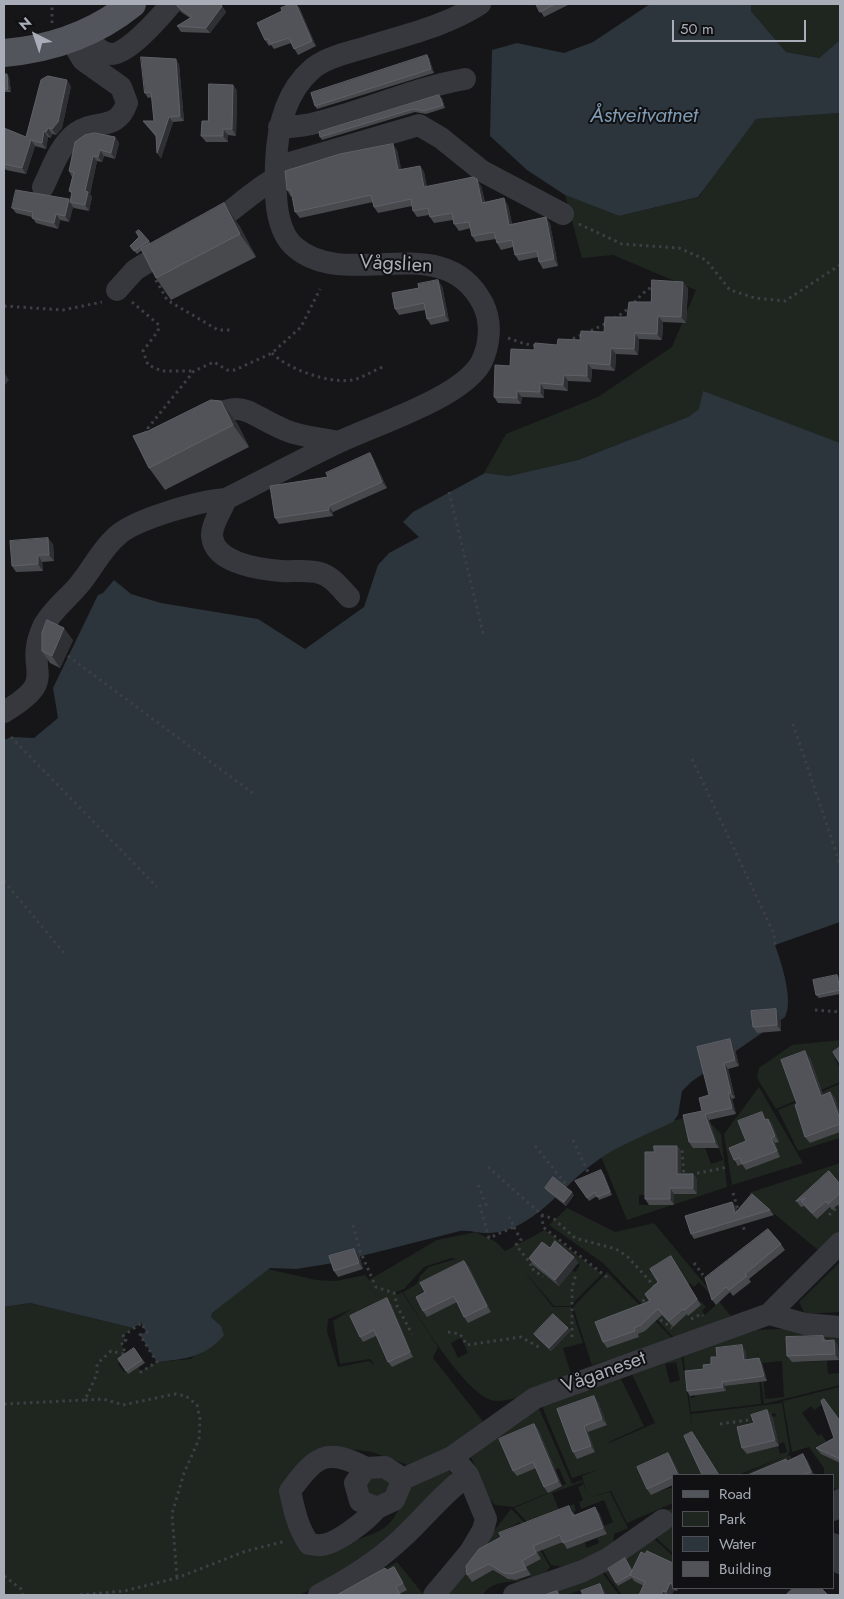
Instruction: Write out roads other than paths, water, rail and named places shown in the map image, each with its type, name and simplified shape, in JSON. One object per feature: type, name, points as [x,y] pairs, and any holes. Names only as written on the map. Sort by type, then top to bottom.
[{"type":"main road","points":[[4,53],[40,49],[78,36],[118,15],[132,4]]},
{"type":"street","points":[[78,36],[106,53],[119,53],[133,43],[171,4]]},
{"type":"street","name":"Vågslien","points":[[4,712],[24,700],[36,688],[39,677],[36,650],[43,627],[50,616],[83,581],[108,544],[118,534],[155,517],[215,500],[226,499],[338,442],[444,395],[462,383],[481,362],[489,331],[486,309],[475,290],[457,273],[444,268],[414,264],[322,261],[297,249],[286,237],[282,228],[276,172],[279,126],[289,98],[301,81],[319,65],[345,54],[444,22],[480,4]]},
{"type":"street","points":[[43,187],[68,140],[77,132],[114,121],[121,116],[127,103],[121,87],[83,60],[78,36]]},
{"type":"street","points":[[279,126],[296,128],[440,84],[465,79]]},
{"type":"street","points":[[123,295],[134,270],[222,218],[276,172],[418,125],[441,138],[482,171],[563,214]]},
{"type":"street","points":[[158,442],[223,410],[234,408],[253,412],[287,431],[338,442]]},
{"type":"street","points":[[226,499],[212,533],[213,541],[222,556],[239,562],[281,571],[319,573],[331,578],[349,597]]},
{"type":"street","name":"Våganeset","points":[[403,1479],[452,1457],[535,1398],[769,1314],[834,1252],[840,1243]]},
{"type":"street","points":[[769,1314],[805,1324],[840,1327]]},
{"type":"street","points":[[333,1455],[347,1457],[366,1468],[385,1467],[403,1479],[394,1500],[377,1508],[368,1520],[331,1542],[321,1545],[309,1544],[302,1534],[290,1491],[302,1475],[321,1460],[333,1455]]},
{"type":"street","points":[[434,1595],[470,1552],[483,1530],[486,1519],[484,1510],[468,1475],[452,1457]]},
{"type":"street","points":[[366,1468],[355,1483],[360,1501],[377,1508]]},
{"type":"street","points":[[319,1595],[373,1564],[428,1514],[453,1486],[468,1475]]},
{"type":"street","points":[[514,1595],[582,1571],[609,1558],[663,1520]]},
{"type":"street","points":[[834,1547],[840,1563]]},
{"type":"water","name":"Åstveitvatnet","points":[[650,4],[751,4],[751,11],[786,52],[819,58],[840,40],[840,113],[756,119],[698,197],[619,216],[565,195],[527,170],[490,136],[492,50],[517,43],[564,53],[593,42]]},
{"type":"water","points":[[703,391],[840,443],[840,922],[775,945],[787,991],[788,1001],[785,1017],[691,1082],[682,1091],[678,1115],[673,1122],[603,1157],[582,1172],[534,1216],[521,1224],[491,1233],[460,1231],[334,1263],[296,1269],[270,1268],[212,1313],[211,1317],[221,1326],[224,1335],[217,1343],[202,1353],[176,1360],[157,1362],[140,1335],[146,1332],[141,1323],[133,1328],[30,1303],[4,1307],[4,740],[11,737],[34,738],[58,718],[53,688],[98,595],[103,593],[114,580],[131,594],[161,603],[258,619],[305,649],[364,607],[378,565],[389,553],[419,537],[403,522],[413,512],[485,473],[509,476],[578,460],[688,417],[699,409]]}]
